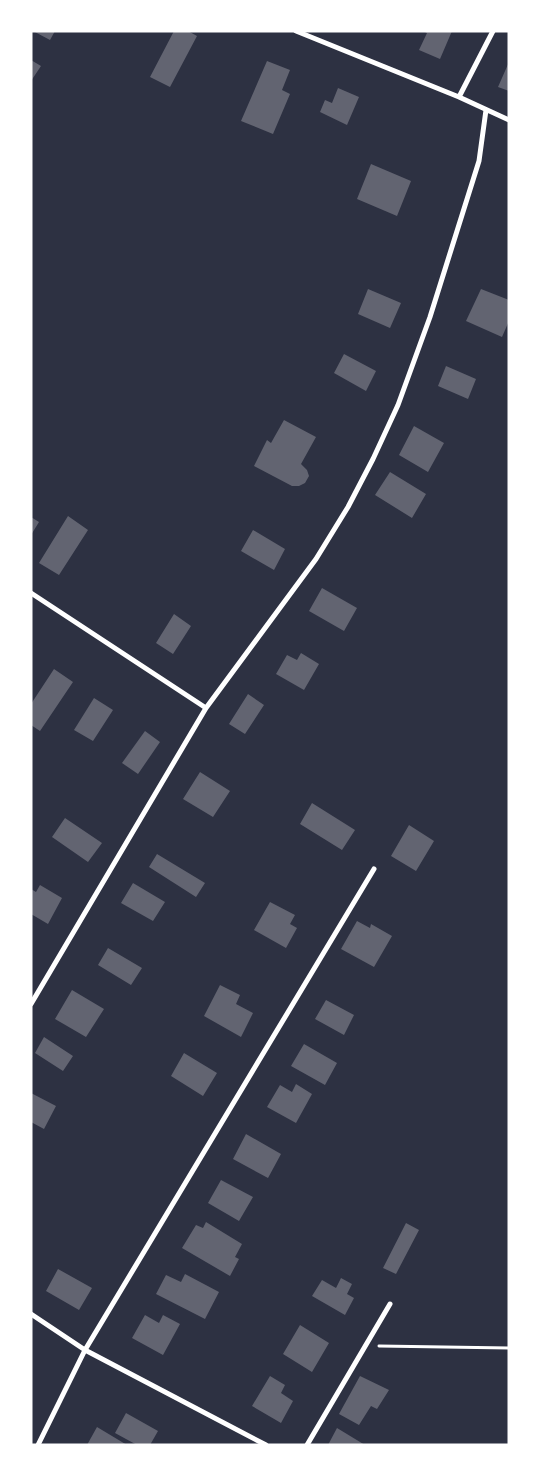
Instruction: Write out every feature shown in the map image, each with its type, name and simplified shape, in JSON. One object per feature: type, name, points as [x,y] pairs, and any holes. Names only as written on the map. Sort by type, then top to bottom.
[{"type":"street","points":[[296,31],[459,97],[509,120]]},
{"type":"street","points":[[459,97],[493,31]]},
{"type":"street","points":[[31,1004],[206,708],[316,559],[348,507],[373,460],[398,405],[430,317],[479,161],[486,110]]},
{"type":"street","points":[[31,593],[206,708]]},
{"type":"street","points":[[38,1445],[85,1350],[374,868]]},
{"type":"street","points":[[307,1445],[390,1304]]},
{"type":"street","points":[[31,1314],[85,1350],[266,1445]]},
{"type":"path","points":[[366,1346],[509,1348]]},
{"type":"building","points":[[33,31],[55,31],[50,40]]},
{"type":"building","points":[[174,31],[188,31],[197,36],[170,87],[150,77]]},
{"type":"building","points":[[423,31],[452,31],[440,59],[419,50],[427,33]]},
{"type":"building","points":[[31,60],[41,66],[31,81]]},
{"type":"building","points":[[267,61],[290,70],[282,90],[290,94],[273,134],[241,121]]},
{"type":"building","points":[[509,62],[509,91],[498,87]]},
{"type":"building","points":[[338,88],[359,97],[347,125],[320,112],[325,100],[332,103]]},
{"type":"building","points":[[371,164],[411,181],[397,216],[357,199]]},
{"type":"building","points":[[368,289],[401,303],[390,328],[358,314]]},
{"type":"building","points":[[481,289],[509,300],[509,321],[502,337],[466,321]]},
{"type":"building","points":[[344,354],[376,371],[366,391],[334,373]]},
{"type":"building","points":[[446,366],[476,379],[468,399],[438,386]]},
{"type":"building","points":[[284,420],[316,437],[301,464],[307,470],[309,476],[305,483],[299,486],[292,486],[254,466],[267,440],[271,443]]},
{"type":"building","points":[[414,426],[444,443],[428,472],[399,455]]},
{"type":"building","points":[[390,472],[426,494],[412,518],[375,495]]},
{"type":"building","points":[[68,516],[88,530],[59,575],[39,563]]},
{"type":"building","points":[[31,517],[39,522],[31,535]]},
{"type":"building","points":[[253,530],[285,549],[274,570],[241,551]]},
{"type":"building","points":[[322,588],[357,608],[344,631],[309,611]]},
{"type":"building","points":[[174,614],[191,626],[173,654],[156,643]]},
{"type":"building","points":[[301,653],[319,664],[304,690],[276,674],[287,655],[297,660]]},
{"type":"building","points":[[54,669],[73,682],[40,731],[31,725],[31,704]]},
{"type":"building","points":[[248,694],[264,705],[245,734],[229,724]]},
{"type":"building","points":[[94,698],[113,710],[93,741],[74,730]]},
{"type":"building","points":[[145,731],[160,742],[138,774],[122,763]]},
{"type":"building","points":[[200,772],[230,791],[213,817],[183,799]]},
{"type":"building","points":[[312,803],[355,830],[342,850],[300,824]]},
{"type":"building","points":[[65,818],[102,843],[88,862],[52,837]]},
{"type":"building","points":[[409,825],[434,841],[416,871],[391,856]]},
{"type":"building","points":[[157,854],[205,883],[196,897],[149,867]]},
{"type":"building","points":[[133,883],[165,902],[153,921],[121,903]]},
{"type":"building","points":[[40,885],[62,898],[48,924],[31,914],[31,889],[36,892]]},
{"type":"building","points":[[270,902],[295,915],[290,924],[297,928],[286,948],[254,930]]},
{"type":"building","points":[[357,921],[370,928],[371,924],[392,936],[374,967],[341,949]]},
{"type":"building","points":[[108,948],[142,968],[131,985],[98,965]]},
{"type":"building","points":[[220,985],[240,995],[236,1004],[253,1013],[241,1037],[204,1016]]},
{"type":"building","points":[[72,990],[104,1009],[86,1037],[55,1019]]},
{"type":"building","points":[[326,1000],[354,1015],[344,1035],[315,1019]]},
{"type":"building","points":[[44,1037],[73,1056],[63,1071],[35,1053]]},
{"type":"building","points":[[304,1044],[337,1063],[325,1085],[291,1066]]},
{"type":"building","points":[[184,1053],[217,1073],[203,1096],[171,1076]]},
{"type":"building","points":[[296,1084],[312,1094],[296,1123],[267,1107],[280,1085],[292,1092]]},
{"type":"building","points":[[31,1093],[56,1106],[44,1129],[31,1122]]},
{"type":"building","points":[[246,1134],[281,1154],[268,1178],[233,1159]]},
{"type":"building","points":[[221,1180],[253,1197],[239,1221],[208,1203]]},
{"type":"building","points":[[206,1222],[242,1244],[235,1257],[239,1259],[230,1276],[182,1248],[196,1225],[203,1228]]},
{"type":"building","points":[[406,1223],[419,1230],[396,1274],[383,1268]]},
{"type":"building","points":[[58,1269],[92,1288],[79,1310],[46,1291]]},
{"type":"building","points":[[185,1274],[219,1292],[205,1319],[156,1294],[166,1275],[181,1282]]},
{"type":"building","points":[[341,1278],[352,1284],[347,1294],[354,1298],[345,1315],[312,1296],[322,1280],[336,1288]]},
{"type":"building","points":[[145,1315],[159,1323],[163,1315],[180,1324],[163,1355],[132,1338]]},
{"type":"building","points":[[300,1325],[329,1343],[312,1372],[283,1354]]},
{"type":"building","points":[[270,1376],[285,1385],[281,1393],[293,1401],[281,1423],[252,1406]]},
{"type":"building","points":[[360,1376],[389,1390],[377,1409],[371,1406],[359,1425],[339,1414]]},
{"type":"building","points":[[126,1413],[158,1431],[150,1445],[137,1445],[115,1433]]},
{"type":"building","points":[[97,1427],[127,1445],[87,1445]]},
{"type":"building","points":[[337,1428],[365,1445],[328,1445]]}]
